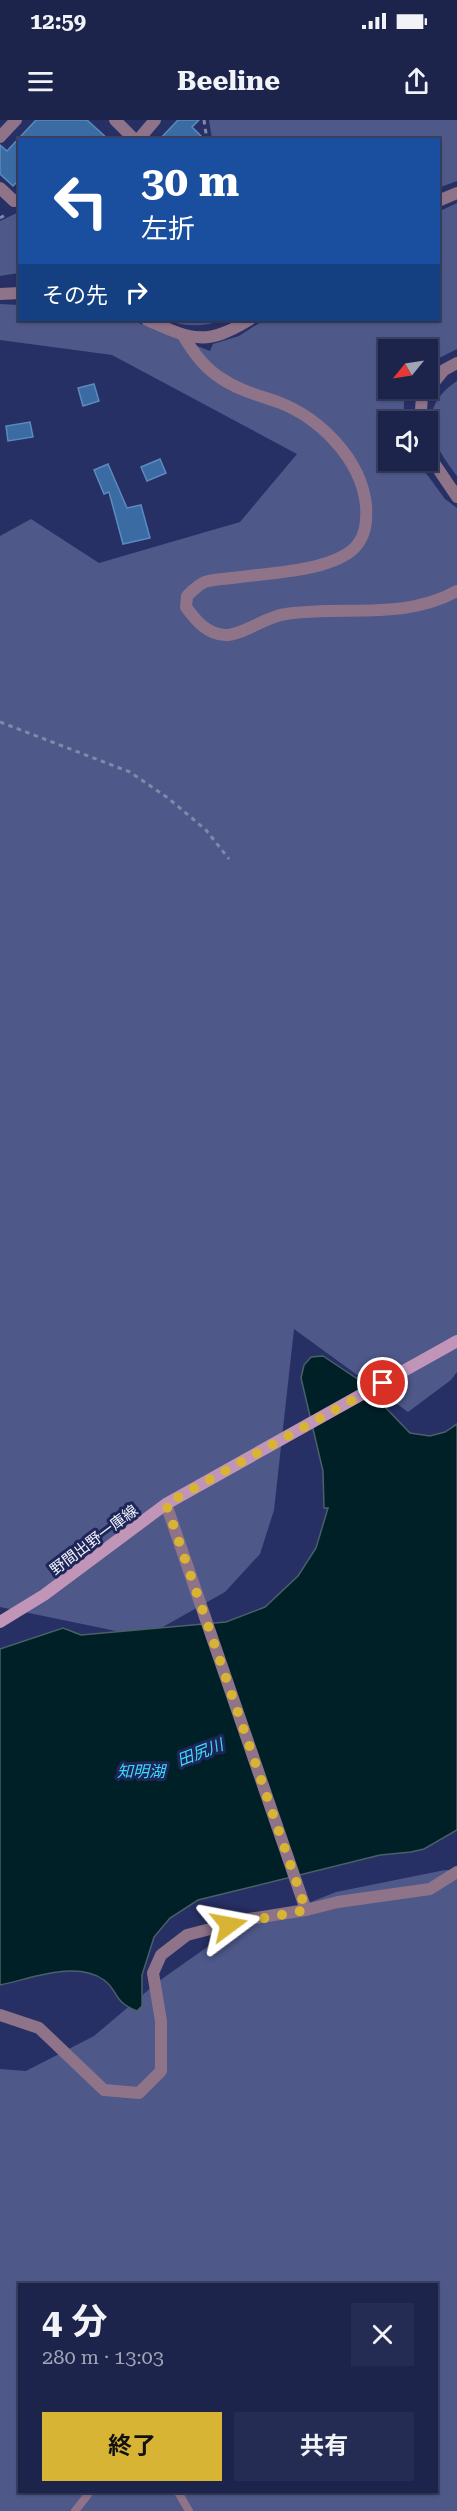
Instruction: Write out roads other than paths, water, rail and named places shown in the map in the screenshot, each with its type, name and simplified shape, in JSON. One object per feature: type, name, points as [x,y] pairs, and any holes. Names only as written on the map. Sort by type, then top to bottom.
[{"type":"main road","name":"野間出野一庫線","points":[[0,1622],[44,1595],[166,1504],[457,1341]]},
{"type":"street","points":[[0,137],[16,120]]},
{"type":"street","points":[[115,120],[135,138]]},
{"type":"street","points":[[139,138],[155,120]]},
{"type":"street","points":[[0,188],[14,201],[18,200]]},
{"type":"street","points":[[440,200],[457,193]]},
{"type":"street","points":[[0,294],[18,292]]},
{"type":"street","points":[[149,321],[184,337],[207,337],[229,332],[247,321]]},
{"type":"street","points":[[184,337],[197,359],[219,377],[247,393],[280,403],[307,418],[338,442],[364,492],[367,517],[363,538],[351,551],[333,560],[306,568],[203,582],[187,596],[186,607],[196,621],[209,631],[226,635],[285,614],[401,610],[434,603],[457,591]]},
{"type":"street","points":[[421,411],[422,397],[444,370],[457,363]]},
{"type":"street","points":[[438,469],[457,497]]},
{"type":"street","points":[[166,1504],[306,1910]]},
{"type":"street","points":[[0,2014],[39,2028],[104,2090],[140,2093],[161,2071],[161,2020],[153,1973],[161,1955],[187,1935],[249,1919],[430,1888],[457,1872]]},
{"type":"lane","points":[[75,2511],[89,2493]]},
{"type":"lane","points":[[179,2493],[189,2511]]},
{"type":"water","name":"知明湖","points":[[323,1356],[359,1380],[410,1433],[430,1436],[445,1432],[457,1424],[457,1830],[424,1849],[380,1855],[198,1900],[170,1918],[154,1937],[142,1975],[142,2006],[137,2011],[123,2003],[109,1984],[93,1974],[67,1971],[0,1985],[0,1649],[63,1628],[81,1635],[226,1622],[265,1607],[298,1576],[316,1548],[328,1508],[324,1508],[323,1471],[301,1378],[304,1365],[311,1357]]},
{"type":"water label","name":"田尻川","points":[[200,1752]]}]
